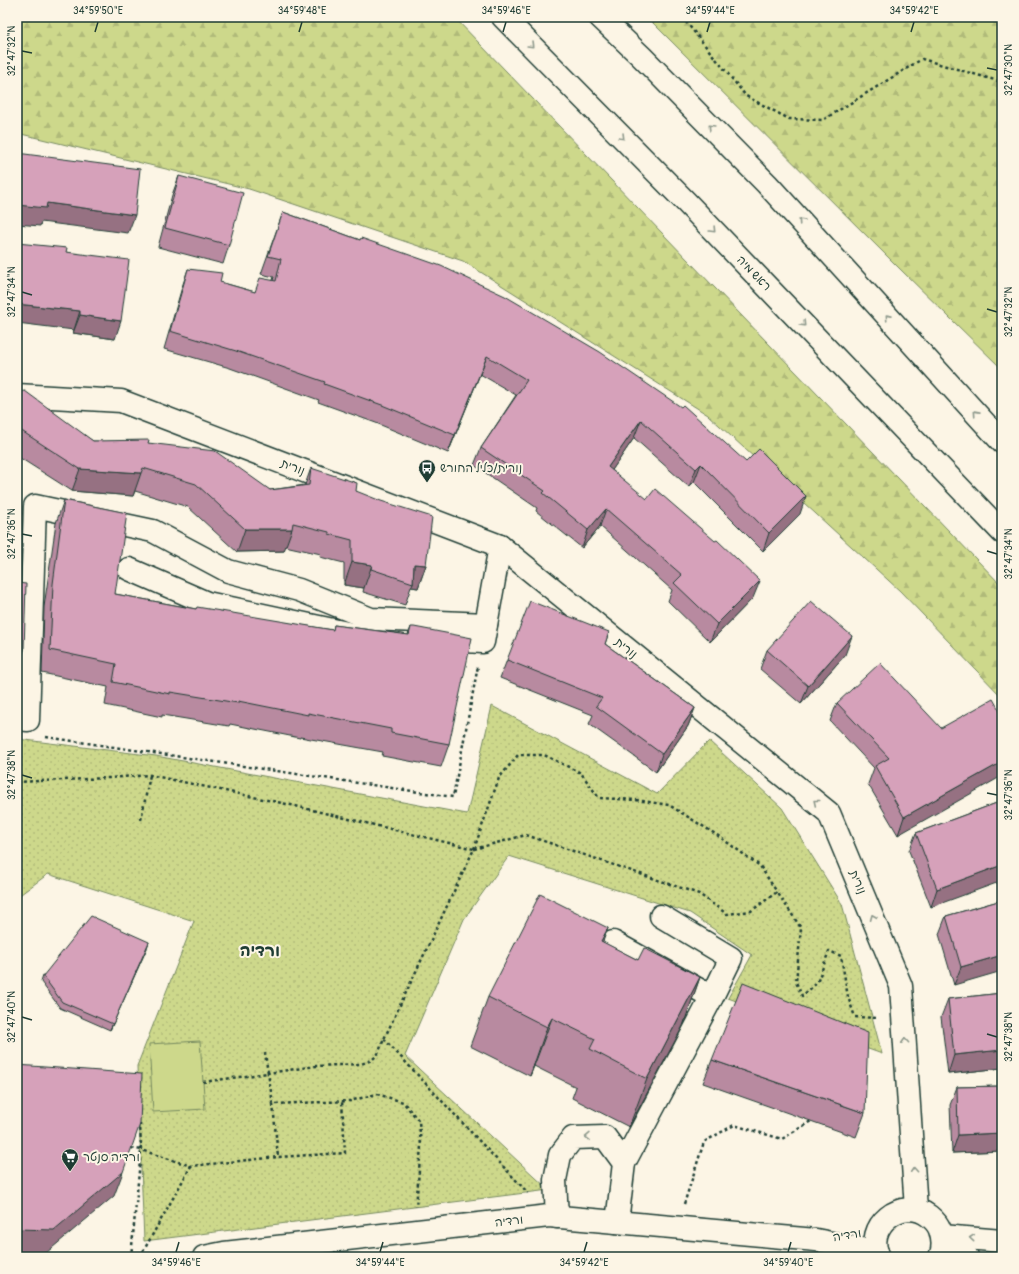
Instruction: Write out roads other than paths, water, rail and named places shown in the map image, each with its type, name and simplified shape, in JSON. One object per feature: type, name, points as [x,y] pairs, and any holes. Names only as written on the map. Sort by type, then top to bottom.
[{"type":"street","name":"ראש מיה","points":[[503,17],[686,202],[1002,532]]},
{"type":"street","points":[[600,17],[642,57],[767,184],[1002,442]]},
{"type":"street","name":"נורית","points":[[17,396],[121,401],[500,546],[829,813],[902,986],[916,1209]]},
{"type":"street","points":[[17,719],[28,720],[35,506],[153,531],[228,571],[299,590],[371,619],[484,633]]},
{"type":"street","points":[[484,633],[500,546]]},
{"type":"street","points":[[129,569],[207,603],[364,636],[484,633]]},
{"type":"street","points":[[617,1222],[624,1163],[712,997],[730,958],[661,916]]},
{"type":"street","points":[[613,942],[712,997]]},
{"type":"street","points":[[553,1216],[560,1155],[573,1138],[605,1137],[624,1163]]},
{"type":"street","points":[[878,1255],[875,1242],[878,1230],[884,1220],[893,1213],[904,1209],[916,1209],[933,1219],[939,1226],[941,1249]]},
{"type":"street","name":"ורדיה","points":[[204,1257],[553,1216],[816,1240],[878,1255]]},
{"type":"street","name":"ורדיה","points":[[816,1240],[878,1230]]},
{"type":"street","points":[[941,1249],[1002,1241]]},
{"type":"street","points":[[941,1249],[967,1257]]},
{"type":"place","name":"נורית/כליל החורש","points":[[427,483]]},
{"type":"place","name":"ורדיה סנטר","points":[[70,1172]]},
{"type":"district","name":"ורדיה","points":[[260,950]]}]
